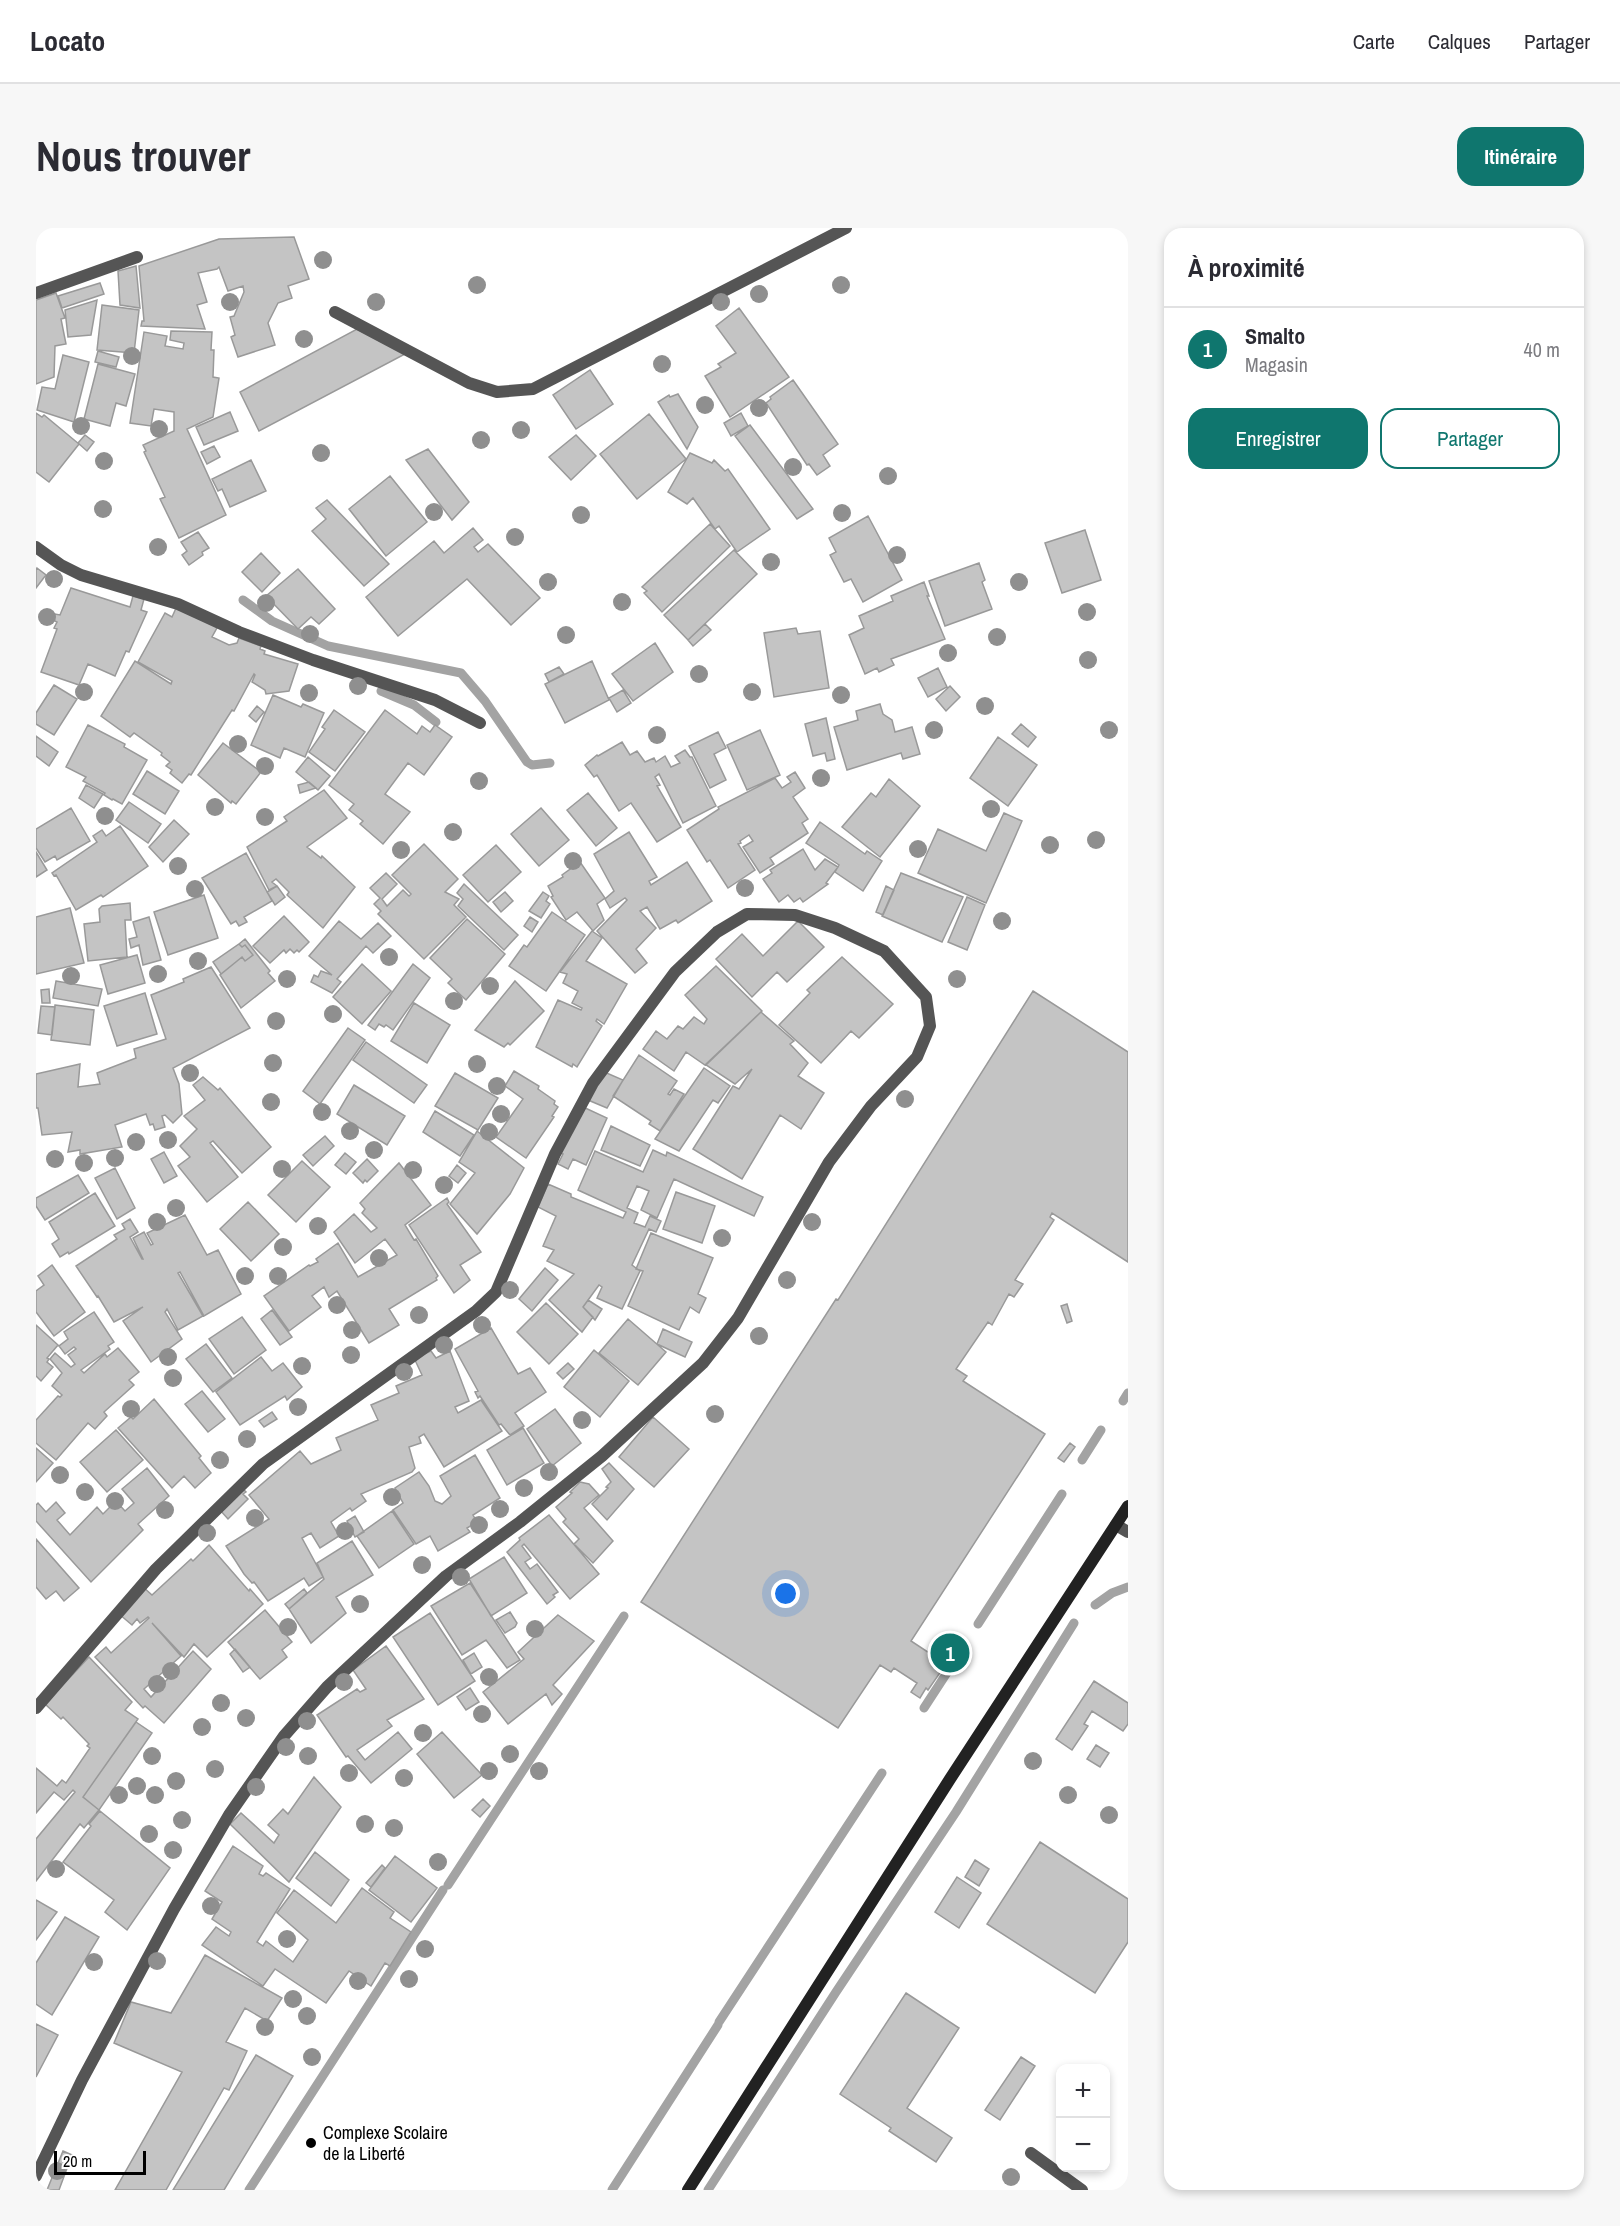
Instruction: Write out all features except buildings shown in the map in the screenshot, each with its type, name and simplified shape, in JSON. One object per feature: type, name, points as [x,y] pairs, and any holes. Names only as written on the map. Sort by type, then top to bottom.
[{"type":"street","points":[[335,312],[469,383],[497,392],[533,389],[846,228]]},
{"type":"street","points":[[36,293],[137,257]]},
{"type":"street","points":[[36,547],[61,565],[81,575],[178,604],[239,632],[313,660],[435,700],[480,723]]},
{"type":"street","points":[[36,1707],[156,1569],[263,1464],[476,1311],[496,1292],[555,1154],[592,1083],[675,972],[717,932],[747,914],[795,915],[835,928],[884,951],[926,997],[930,1026],[917,1057],[871,1106],[829,1162],[738,1318],[703,1362],[602,1456],[520,1522],[446,1576],[327,1687],[284,1736],[229,1815],[174,1909],[82,2080],[36,2176]]},
{"type":"street","points":[[688,2190],[950,1779],[1128,1506]]},
{"type":"street","points":[[1116,1525],[1128,1532]]},
{"type":"street","points":[[1031,2152],[1082,2190]]},
{"type":"waterway","points":[[243,600],[272,621],[328,646],[461,673],[485,701],[527,762],[532,765],[550,763]]},
{"type":"waterway","points":[[381,691],[414,705],[436,722]]},
{"type":"waterway","points":[[1123,1401],[1128,1393]]},
{"type":"waterway","points":[[1082,1460],[1101,1430]]},
{"type":"waterway","points":[[978,1624],[1062,1494]]},
{"type":"waterway","points":[[1095,1605],[1112,1593],[1128,1587]]},
{"type":"waterway","points":[[448,1885],[624,1616]]},
{"type":"waterway","points":[[708,2190],[956,1812],[1074,1623]]},
{"type":"waterway","points":[[924,1708],[952,1665]]},
{"type":"waterway","points":[[719,2022],[882,1773]]},
{"type":"waterway","points":[[249,2190],[443,1890]]},
{"type":"waterway","points":[[612,2190],[718,2025]]},
{"type":"place","name":"Smalto","points":[[950,1653]]},
{"type":"place","name":"Complexe Scolaire de la Liberté","points":[[311,2143]]}]
